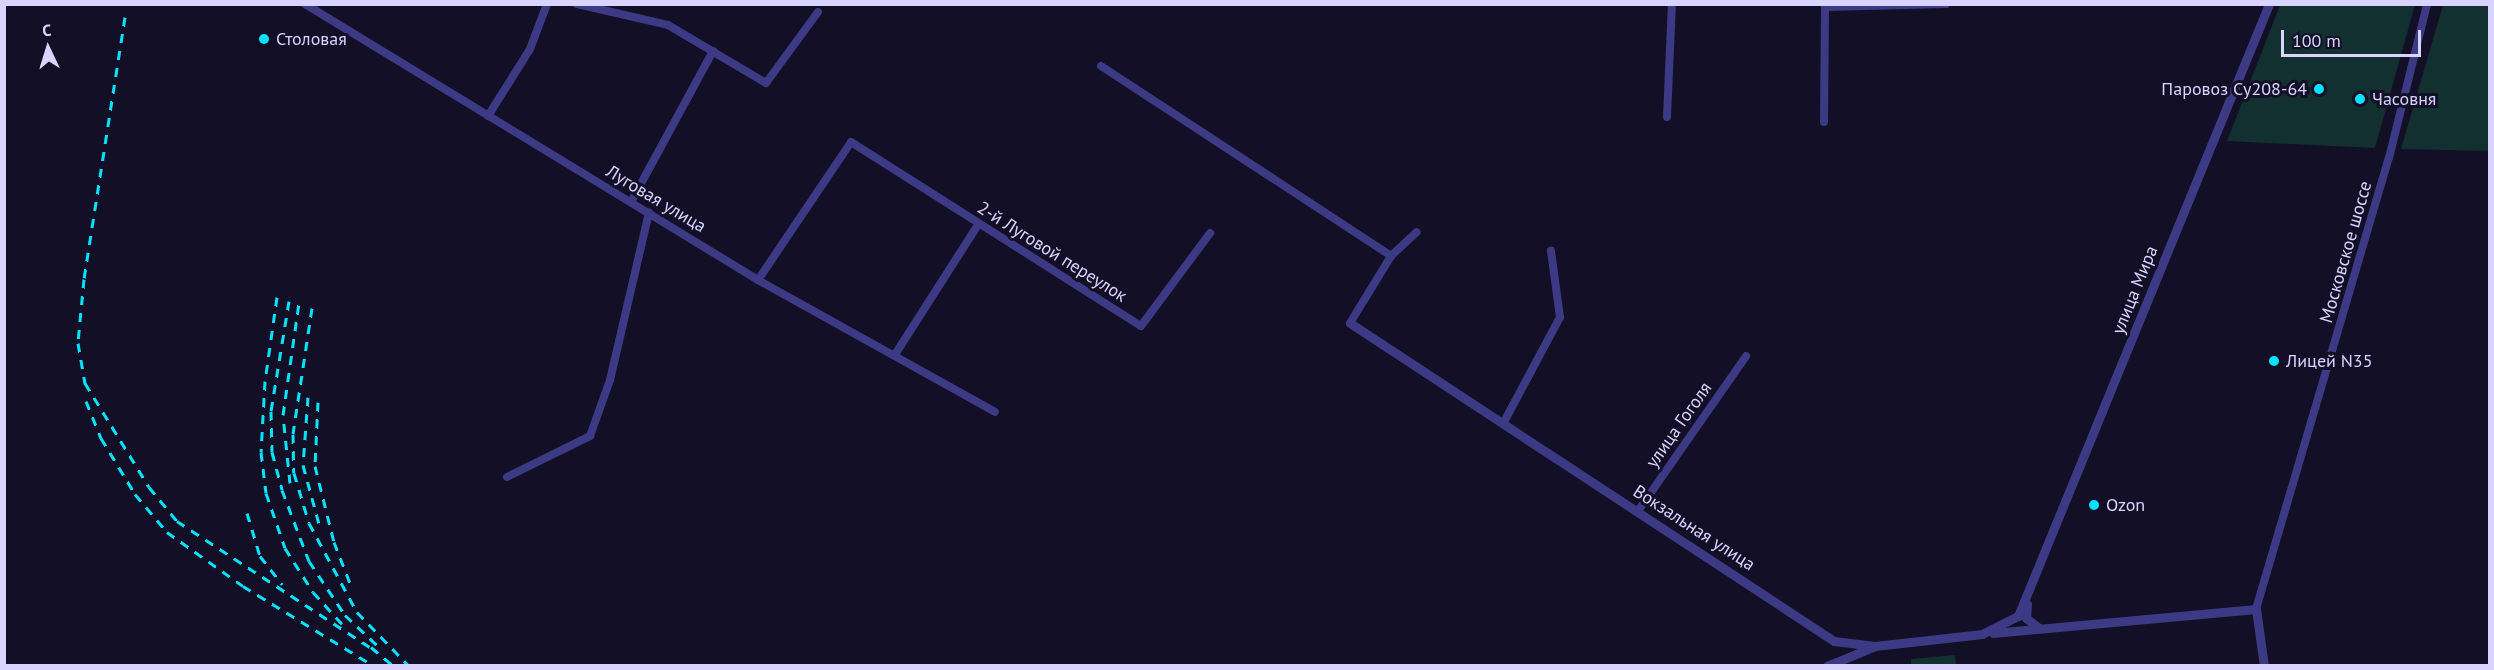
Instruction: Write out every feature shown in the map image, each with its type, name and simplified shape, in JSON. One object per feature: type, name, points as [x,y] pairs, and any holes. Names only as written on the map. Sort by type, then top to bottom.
[{"type":"street","name":"Луговая улица","points":[[305,4],[758,280],[896,354],[995,412]]},
{"type":"street","points":[[488,116],[530,49],[547,4]]},
{"type":"street","points":[[577,4],[668,25],[766,83],[818,12]]},
{"type":"street","points":[[1667,117],[1672,4]]},
{"type":"street","points":[[1824,122],[1825,6],[1946,4]]},
{"type":"street","name":"улица Мира","points":[[2030,587],[2269,4]]},
{"type":"street","name":"Московское шоссе","points":[[2256,609],[2389,158],[2427,4]]},
{"type":"street","points":[[631,202],[713,51]]},
{"type":"street","points":[[1101,66],[1391,256]]},
{"type":"street","name":"2-й Луговой переулок","points":[[758,280],[851,142],[1141,326],[1210,233]]},
{"type":"street","points":[[507,477],[590,436],[610,380],[649,212]]},
{"type":"street","points":[[896,354],[979,223]]},
{"type":"street","points":[[1350,323],[1391,256],[1417,232]]},
{"type":"street","points":[[1504,422],[1560,317],[1551,251]]},
{"type":"street","name":"Вокзальная улица","points":[[1350,323],[1504,422],[1834,641],[1875,646],[1982,634],[2018,616],[2030,587]]},
{"type":"street","name":"улица Гоголя","points":[[1638,511],[1746,356]]},
{"type":"street","points":[[2030,587],[2026,618],[2041,629]]},
{"type":"street","points":[[1982,634],[2256,609],[2264,666]]},
{"type":"street","points":[[1827,666],[1875,646]]},
{"type":"green space","points":[[2280,5],[2415,5],[2375,148],[2227,141]]},
{"type":"green space","points":[[2443,5],[2489,5],[2489,151],[2401,149]]},
{"type":"green space","points":[[1955,655],[1956,665],[1911,665],[1911,659]]},
{"type":"railway","points":[[125,17],[84,279],[78,343],[85,383],[149,487],[177,521],[376,651]]},
{"type":"railway","points":[[277,297],[265,381],[261,452],[266,493],[285,548],[313,592],[342,624]]},
{"type":"railway","points":[[289,301],[271,411],[272,452],[282,490],[309,561],[345,615],[378,646]]},
{"type":"railway","points":[[290,483],[283,415],[299,302]]},
{"type":"railway","points":[[312,308],[293,434],[294,473],[309,523],[357,612],[409,666]]},
{"type":"railway","points":[[308,397],[303,465],[319,524]]},
{"type":"railway","points":[[86,401],[101,438],[135,494],[167,532],[243,586],[374,666]]},
{"type":"railway","points":[[318,402],[315,466],[334,542],[350,583]]},
{"type":"railway","points":[[247,513],[260,556],[282,584]]},
{"type":"railway","points":[[371,647],[394,666]]},
{"type":"place","name":"Столовая","points":[[264,39]]},
{"type":"place","name":"Паровоз Су208-64","points":[[2319,89]]},
{"type":"place","name":"Часовня","points":[[2360,99]]},
{"type":"place","name":"Лицей N35","points":[[2274,361]]},
{"type":"place","name":"Ozon","points":[[2094,505]]}]
